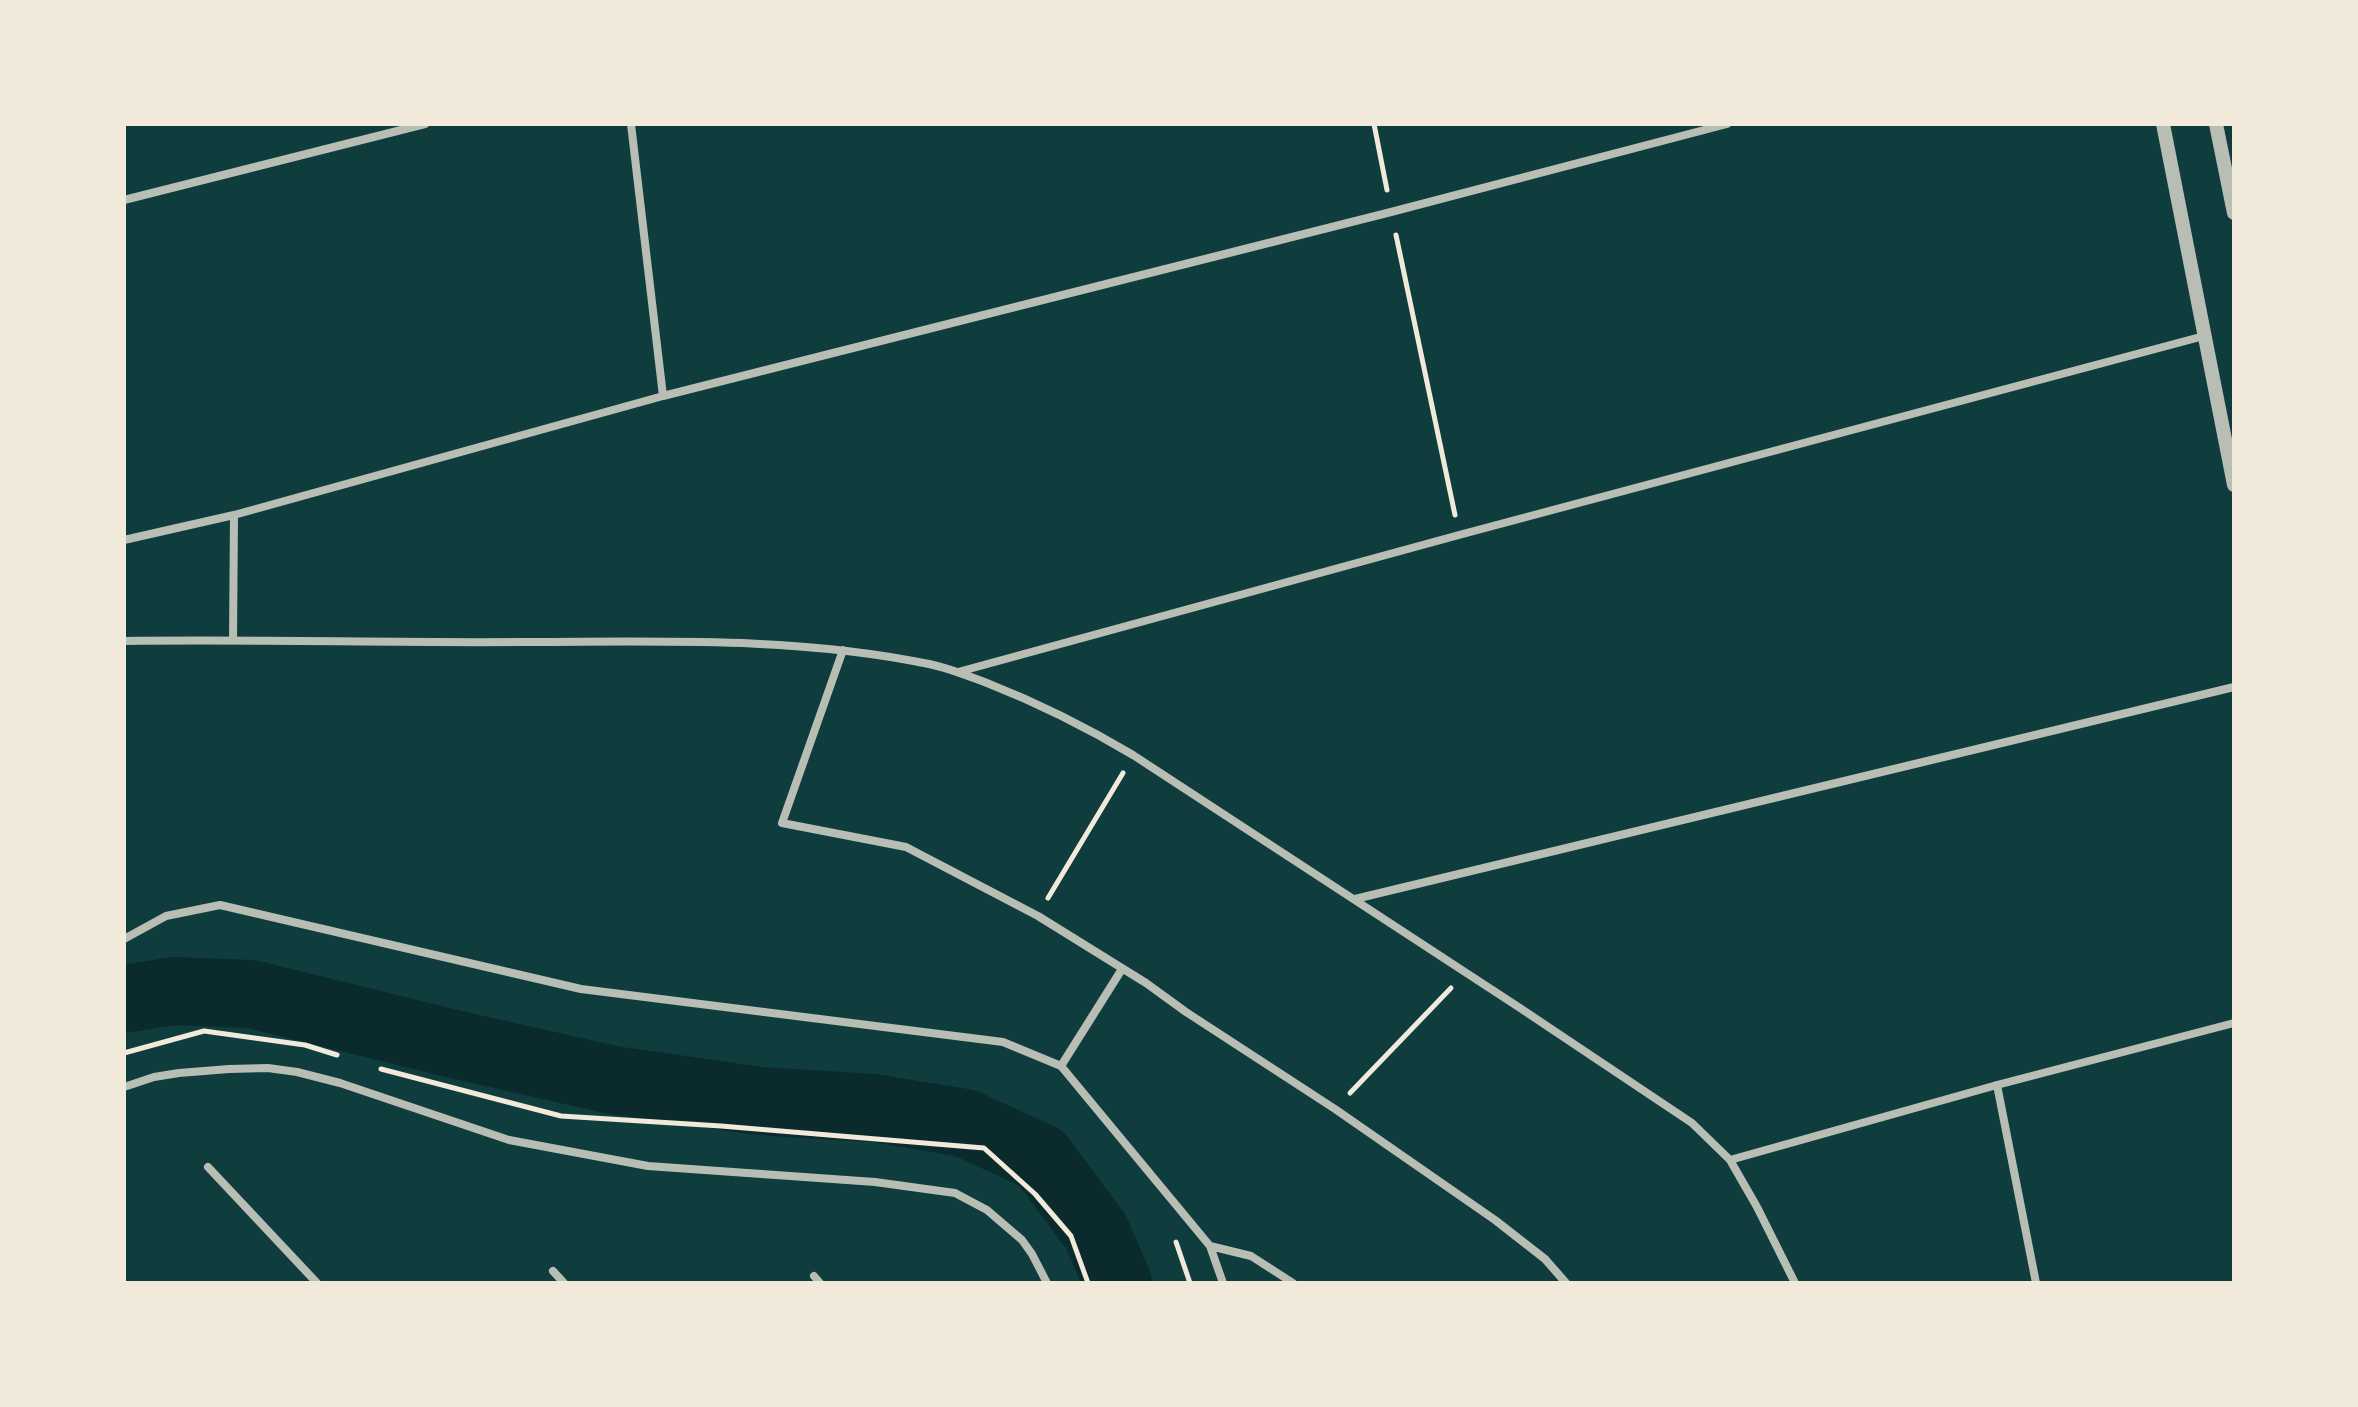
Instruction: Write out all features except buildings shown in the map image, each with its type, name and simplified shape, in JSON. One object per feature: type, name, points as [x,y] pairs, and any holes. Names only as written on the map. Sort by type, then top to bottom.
[{"type":"street","points":[[124,200],[425,124]]},
{"type":"street","points":[[631,124],[663,396]]},
{"type":"street","points":[[124,540],[234,515],[663,396],[1727,124]]},
{"type":"street","points":[[2163,124],[2234,485]]},
{"type":"street","points":[[2216,124],[2234,213]]},
{"type":"street","points":[[958,672],[2204,336]]},
{"type":"street","points":[[233,640],[234,515]]},
{"type":"street","points":[[124,641],[723,642],[843,650],[930,664],[958,672],[1050,709],[1133,755],[1692,1123],[1730,1160],[1795,1283]]},
{"type":"street","points":[[843,650],[782,823],[906,847],[1038,916],[1335,1109],[1495,1220],[1545,1259],[1566,1283]]},
{"type":"street","points":[[1355,899],[2234,687]]},
{"type":"street","points":[[124,939],[166,916],[220,905],[581,989],[1003,1042],[1061,1066],[1210,1246],[1222,1280]]},
{"type":"street","points":[[1061,1066],[1122,969]]},
{"type":"street","points":[[1730,1160],[2234,1023]]},
{"type":"street","points":[[124,1087],[179,1073],[268,1068],[340,1083],[509,1140],[648,1166],[875,1182],[955,1193],[987,1210],[1022,1240],[1047,1283]]},
{"type":"street","points":[[1997,1085],[2036,1283]]},
{"type":"street","points":[[208,1167],[317,1283]]},
{"type":"street","points":[[1210,1246],[1251,1256],[1293,1283]]},
{"type":"street","points":[[553,1271],[564,1283]]},
{"type":"path","points":[[1374,124],[1459,535]]},
{"type":"path","points":[[1038,916],[1133,755]]},
{"type":"path","points":[[1335,1109],[1465,973]]},
{"type":"path","points":[[124,1053],[204,1031],[305,1045],[350,1059]]},
{"type":"path","points":[[381,1069],[561,1116],[984,1148],[1035,1194],[1071,1236],[1088,1283]]},
{"type":"path","points":[[1175,1240],[1190,1283]]},
{"type":"waterway","points":[[124,999],[174,991],[251,994],[613,1080],[759,1101],[874,1108],[965,1123],[1041,1158],[1096,1232],[1118,1283]]}]
